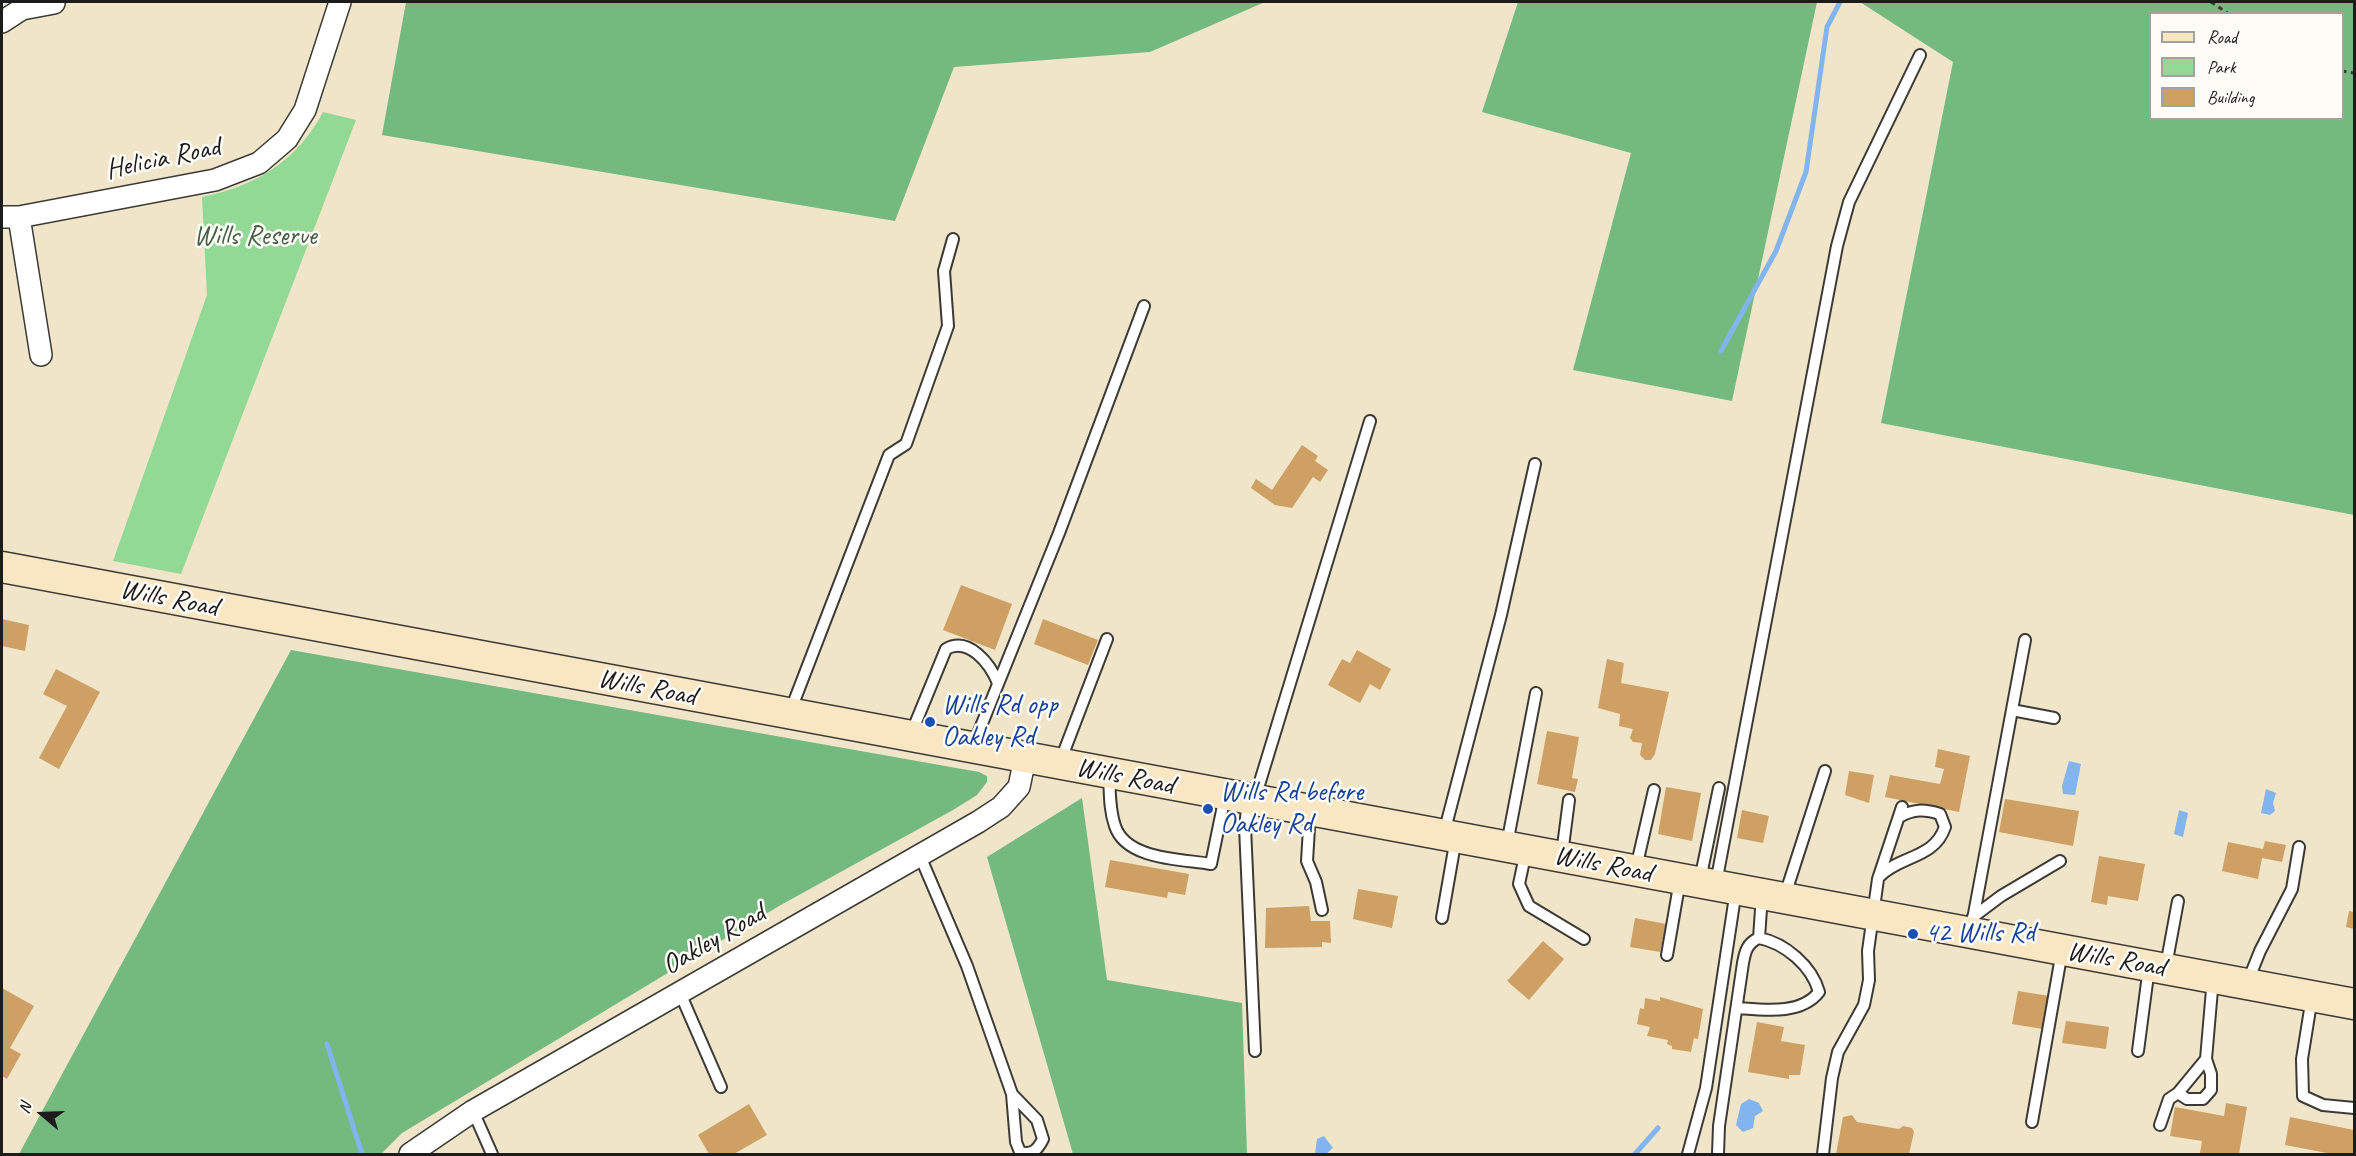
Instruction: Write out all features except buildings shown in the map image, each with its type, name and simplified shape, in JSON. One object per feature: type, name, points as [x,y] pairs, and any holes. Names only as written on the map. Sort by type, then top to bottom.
[{"type":"street","name":"Helicia Road","points":[[6,216],[216,180],[259,163],[287,139],[305,110],[340,2]]},
{"type":"street","points":[[2,22],[22,9],[54,3]]},
{"type":"street","points":[[6,216],[41,355]]},
{"type":"street","name":"Wills Road","points":[[2,567],[1872,915],[1972,925],[2062,950],[2355,1004]]},
{"type":"street","name":"Oakley Road","points":[[410,1155],[473,1111],[920,856],[1001,807],[1019,787],[1025,759]]},
{"type":"lane","points":[[1688,1155],[1706,1088],[1730,889],[1837,246],[1849,202],[1920,55]]},
{"type":"lane","points":[[788,715],[889,455],[906,444],[948,326],[944,271],[953,239]]},
{"type":"lane","points":[[972,749],[1144,306]]},
{"type":"lane","points":[[1108,774],[1111,808],[1120,836],[1130,845],[1154,854],[1211,864],[1242,799],[1370,421]]},
{"type":"lane","points":[[1442,918],[1450,837],[1535,464]]},
{"type":"lane","points":[[1059,765],[1107,639]]},
{"type":"lane","points":[[1972,925],[2025,640]]},
{"type":"lane","points":[[910,737],[946,649],[954,644],[963,645],[987,663],[998,683]]},
{"type":"lane","points":[[1536,693],[1516,849],[1519,884],[1529,906],[1584,939]]},
{"type":"lane","points":[[2012,710],[2054,718]]},
{"type":"lane","points":[[1667,955],[1730,889],[1825,771]]},
{"type":"lane","points":[[1719,788],[1730,889],[1759,938]]},
{"type":"lane","points":[[1636,872],[1654,790]]},
{"type":"lane","points":[[1242,799],[1255,1051]]},
{"type":"lane","points":[[1561,858],[1569,819],[1569,800]]},
{"type":"lane","points":[[1823,1155],[1838,1052],[1864,1005],[1869,980],[1868,951],[1878,879],[1901,812],[1927,810],[1940,814],[1945,827],[1934,847],[1889,868],[1878,879]]},
{"type":"lane","points":[[1311,811],[1307,861],[1316,882],[1322,910]]},
{"type":"lane","points":[[2247,984],[2260,951],[2292,889],[2299,847]]},
{"type":"lane","points":[[920,856],[967,966],[1012,1094],[1016,1142],[1020,1152],[1028,1154],[1038,1150],[1043,1139],[1037,1120],[1012,1094]]},
{"type":"lane","points":[[1972,925],[2001,897],[2060,861]]},
{"type":"lane","points":[[2138,1051],[2157,968],[2178,901]]},
{"type":"lane","points":[[1718,1155],[1719,1126],[1745,950],[1752,941],[1759,938],[1770,940],[1787,950],[1806,967],[1819,992],[1812,1002],[1794,1008],[1738,1008]]},
{"type":"lane","points":[[2032,1122],[2062,950]]},
{"type":"lane","points":[[2178,1092],[2187,1099],[2203,1099],[2211,1090],[2211,1074],[2206,1059],[2212,978]]},
{"type":"lane","points":[[680,993],[721,1087]]},
{"type":"lane","points":[[2312,996],[2302,1059],[2303,1096],[2323,1105],[2355,1108]]},
{"type":"lane","points":[[2160,1125],[2169,1099],[2178,1092],[2206,1059]]},
{"type":"lane","points":[[473,1111],[492,1155]]},
{"type":"path","points":[[2211,2],[2226,12]]},
{"type":"green space","points":[[406,2],[1265,2],[1150,52],[954,67],[895,221],[382,135]]},
{"type":"green space","points":[[1518,2],[1817,2],[1732,401],[1573,370],[1631,153],[1482,112]]},
{"type":"green space","points":[[1860,2],[2354,2],[2354,515],[1881,423],[1953,62]]},
{"type":"green space","name":"Wills Reserve","points":[[323,112],[356,120],[181,574],[113,561],[207,295],[202,197],[240,186],[273,169],[301,144]]},
{"type":"green space","points":[[291,650],[979,772],[987,776],[987,782],[977,795],[953,810],[779,906],[402,1133],[381,1154],[19,1154]]},
{"type":"green space","points":[[1082,798],[1107,980],[1242,1003],[1247,1154],[1073,1154],[987,857]]},
{"type":"water","points":[[2069,761],[2081,764],[2075,795],[2063,794],[2062,786]]},
{"type":"water","points":[[2266,789],[2276,793],[2273,803],[2275,811],[2270,815],[2261,813]]},
{"type":"water","points":[[2179,810],[2188,813],[2183,837],[2174,834]]},
{"type":"water","points":[[1749,1099],[1759,1103],[1763,1111],[1755,1116],[1753,1128],[1743,1132],[1736,1125],[1741,1104]]},
{"type":"water","points":[[1324,1136],[1333,1148],[1326,1154],[1315,1154],[1317,1139]]},
{"type":"waterway","points":[[1721,351],[1776,251],[1806,172],[1827,27],[1840,2]]},
{"type":"waterway","points":[[327,1044],[362,1154]]},
{"type":"waterway","points":[[1635,1154],[1658,1128]]},
{"type":"place","name":"Wills Rd opp Oakley Rd","points":[[930,722]]},
{"type":"place","name":"Wills Rd before Oakley Rd","points":[[1208,809]]},
{"type":"place","name":"42 Wills Rd","points":[[1913,934]]}]
